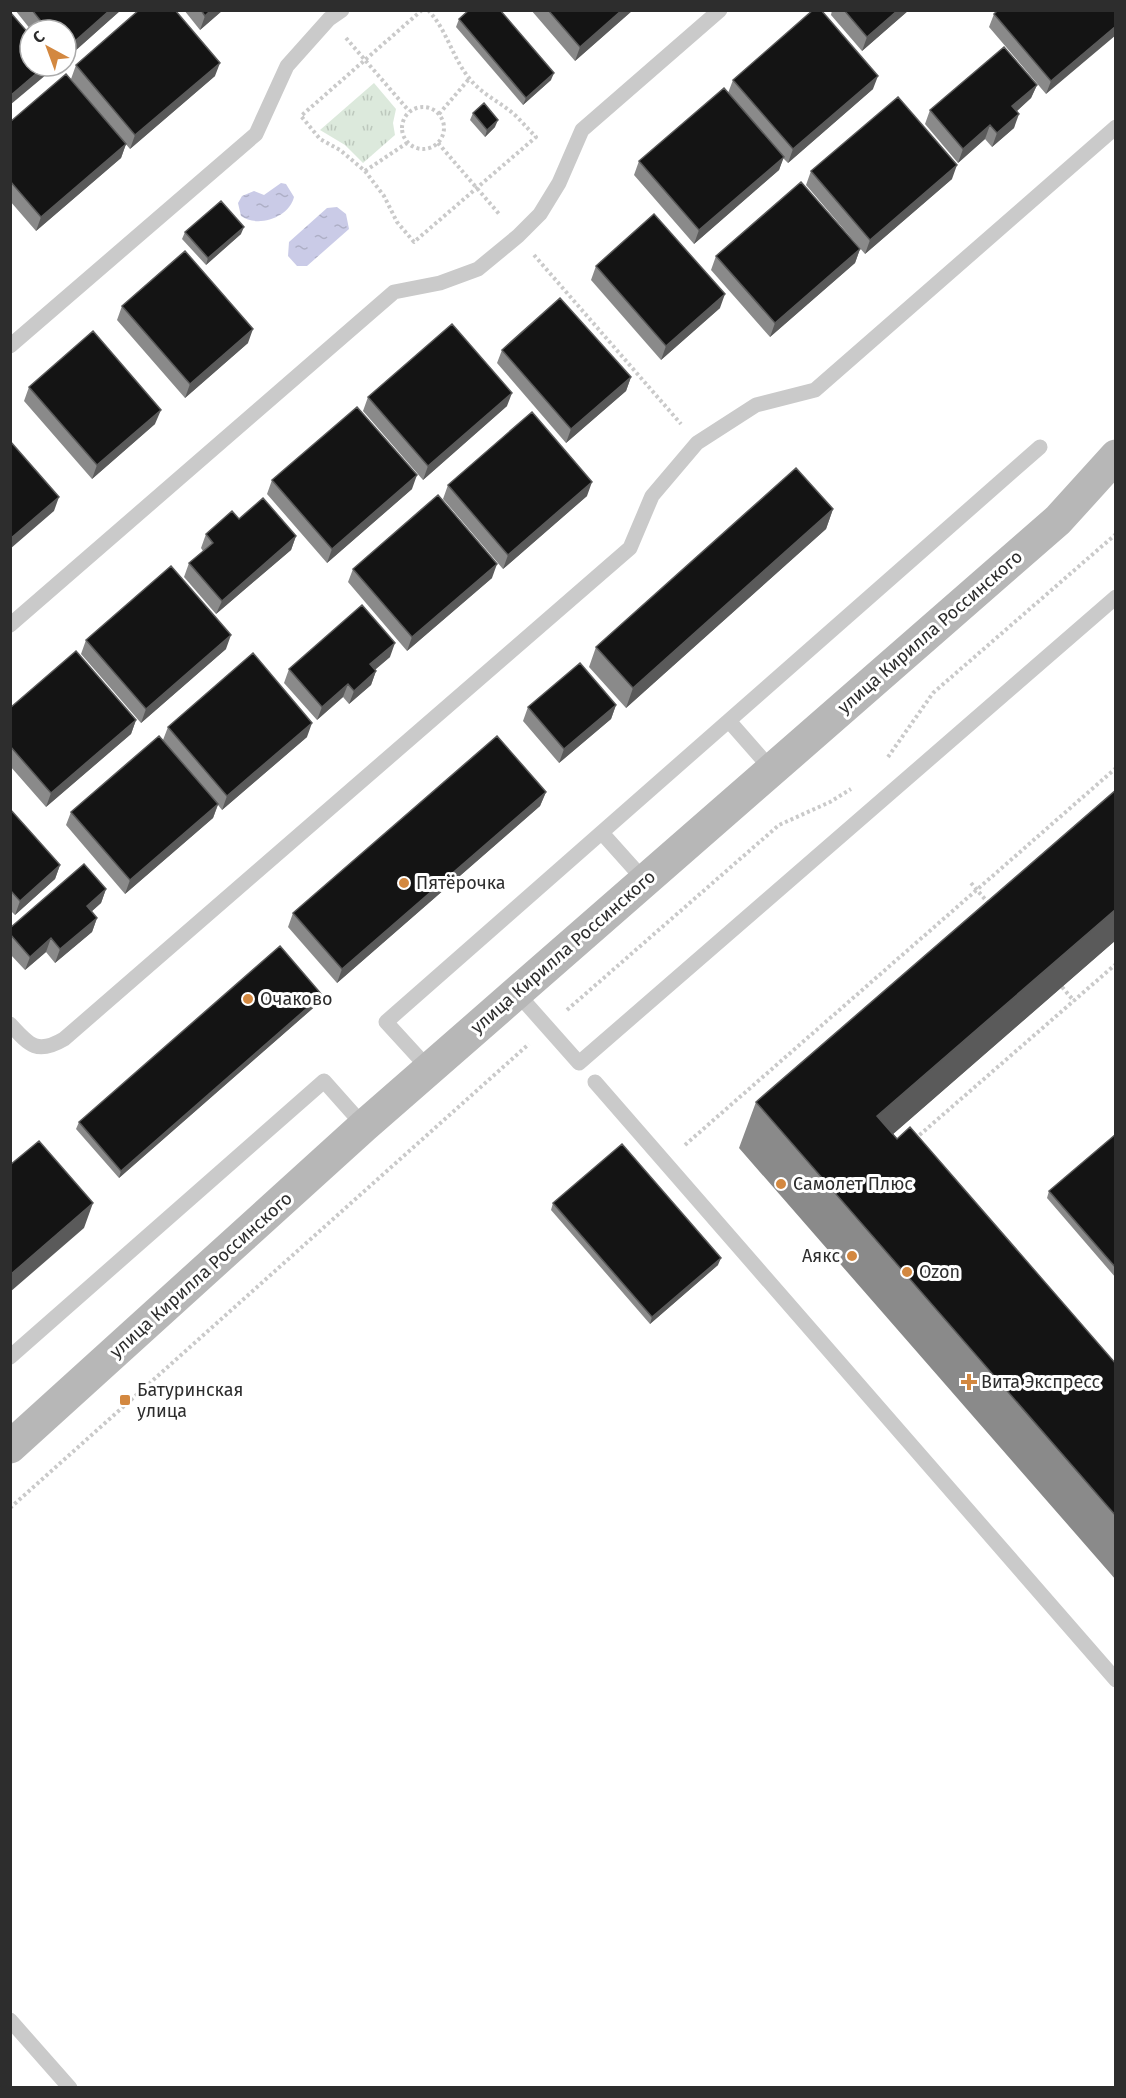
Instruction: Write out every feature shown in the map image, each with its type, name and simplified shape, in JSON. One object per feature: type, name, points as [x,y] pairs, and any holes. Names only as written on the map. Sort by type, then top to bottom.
[{"type":"main road","name":"улица Кирилла Россинского","points":[[10,1447],[364,1126],[1058,520],[1116,456]]},
{"type":"lane","points":[[10,346],[256,134],[287,66],[328,19],[342,10]]},
{"type":"lane","points":[[10,625],[394,292],[440,283],[478,269],[518,236],[540,214],[559,183],[582,130],[720,10]]},
{"type":"lane","points":[[10,1024],[35,1047],[51,1047],[64,1039],[630,548],[652,496],[697,443],[756,405],[815,390],[1116,126]]},
{"type":"lane","points":[[429,1070],[386,1022],[1040,447]]},
{"type":"lane","points":[[516,992],[579,1064],[1116,597]]},
{"type":"lane","points":[[729,721],[772,770]]},
{"type":"lane","points":[[602,833],[645,881]]},
{"type":"lane","points":[[10,1357],[324,1081],[364,1126]]},
{"type":"lane","points":[[595,1082],[1116,1680]]},
{"type":"lane","points":[[10,2020],[70,2088]]},
{"type":"path","points":[[422,10],[300,116],[320,139],[340,150],[365,171],[384,196],[397,222],[414,242],[536,137],[515,115],[489,98],[469,79],[452,52],[442,25],[428,10]]},
{"type":"path","points":[[328,19],[409,111]]},
{"type":"path","points":[[439,114],[469,79]]},
{"type":"path","points":[[419,107],[430,107],[439,114],[444,123],[443,134],[438,144],[428,149],[417,149],[407,143],[402,132],[402,120],[409,111],[419,107]]},
{"type":"path","points":[[365,171],[407,143]]},
{"type":"path","points":[[438,144],[697,443]]},
{"type":"path","points":[[881,765],[906,734],[933,693],[1116,534]]},
{"type":"path","points":[[682,1148],[1116,768]]},
{"type":"path","points":[[565,1012],[779,825],[830,802],[857,785]]},
{"type":"path","points":[[971,883],[996,912]]},
{"type":"path","points":[[909,1144],[1116,964]]},
{"type":"path","points":[[1062,987],[1074,1001]]},
{"type":"path","points":[[10,1508],[529,1044]]},
{"type":"green space","points":[[374,83],[396,109],[393,123],[395,135],[363,163],[345,145],[320,130]]},
{"type":"water","points":[[281,183],[286,184],[294,197],[286,211],[263,221],[241,216],[238,203],[242,196],[254,191],[264,195]]},
{"type":"water","points":[[337,207],[346,214],[349,229],[307,266],[297,266],[288,256],[289,242],[327,208]]},
{"type":"building","points":[[32,10],[110,10],[78,38],[78,18],[38,18]]},
{"type":"building","points":[[139,10],[175,10],[220,63],[135,135],[78,67],[78,63]]},
{"type":"building","points":[[201,10],[211,10],[205,16]]},
{"type":"building","points":[[469,10],[500,10],[554,73],[526,98],[459,19]]},
{"type":"building","points":[[548,10],[622,10],[580,47]]},
{"type":"building","points":[[813,10],[821,10],[878,76],[793,149],[733,80]]},
{"type":"building","points":[[844,10],[898,10],[867,37]]},
{"type":"building","points":[[998,10],[1116,10],[1116,26],[1051,81],[994,14]]},
{"type":"building","points":[[10,12],[18,21],[18,78],[31,78],[10,96]]},
{"type":"building","points":[[1004,47],[1037,85],[1012,106],[1019,114],[997,133],[990,125],[963,149],[930,110]]},
{"type":"building","points":[[61,78],[69,78],[126,144],[41,217],[10,181],[10,122]]},
{"type":"building","points":[[724,88],[784,157],[699,230],[639,161]]},
{"type":"building","points":[[898,97],[957,165],[870,240],[811,171]]},
{"type":"building","points":[[484,103],[498,120],[487,130],[473,113]]},
{"type":"building","points":[[801,182],[860,249],[775,323],[716,256]]},
{"type":"building","points":[[221,201],[244,227],[208,258],[185,232]]},
{"type":"building","points":[[654,214],[725,294],[666,346],[596,266]]},
{"type":"building","points":[[185,251],[253,329],[190,384],[122,306]]},
{"type":"building","points":[[560,298],[631,377],[571,429],[502,350]]},
{"type":"building","points":[[452,324],[512,393],[428,466],[368,397]]},
{"type":"building","points":[[93,331],[161,410],[97,465],[29,387]]},
{"type":"building","points":[[357,407],[417,475],[332,549],[272,480]]},
{"type":"building","points":[[532,412],[592,482],[508,555],[448,485]]},
{"type":"building","points":[[10,441],[59,497],[10,539]]},
{"type":"building","points":[[796,468],[833,509],[633,688],[596,647]]},
{"type":"building","points":[[438,495],[497,564],[412,637],[353,569]]},
{"type":"building","points":[[263,498],[296,536],[222,601],[189,563],[213,543],[206,534],[232,511],[239,519]]},
{"type":"building","points":[[171,566],[231,635],[146,709],[86,640]]},
{"type":"building","points":[[362,605],[395,643],[370,664],[376,671],[354,691],[348,684],[322,707],[289,669]]},
{"type":"building","points":[[76,651],[136,720],[51,793],[10,746],[10,708]]},
{"type":"building","points":[[253,653],[312,723],[227,796],[168,727]]},
{"type":"building","points":[[580,663],[616,705],[564,749],[528,707]]},
{"type":"building","points":[[159,736],[218,804],[130,880],[71,812]]},
{"type":"building","points":[[497,736],[546,792],[342,969],[293,913]]},
{"type":"building","points":[[1116,790],[1116,909],[877,1116],[897,1139],[910,1127],[1116,1364],[1116,1516],[756,1102]]},
{"type":"building","points":[[10,809],[60,865],[20,901],[10,890]]},
{"type":"building","points":[[84,864],[106,889],[87,906],[97,918],[60,949],[51,938],[30,957],[10,934],[10,928]]},
{"type":"building","points":[[280,946],[322,995],[121,1171],[79,1122]]},
{"type":"building","points":[[1116,1134],[1116,1268],[1049,1191]]},
{"type":"building","points":[[39,1141],[93,1203],[10,1275],[10,1165]]},
{"type":"building","points":[[622,1144],[721,1258],[652,1317],[553,1203]]},
{"type":"place","name":"Пятёрочка","points":[[404,883]]},
{"type":"place","name":"Очаково","points":[[248,999]]},
{"type":"place","name":"Самолет Плюс","points":[[781,1184]]},
{"type":"place","name":"Аякс","points":[[852,1256]]},
{"type":"place","name":"Ozon","points":[[907,1272]]},
{"type":"place","name":"Вита Экспресс","points":[[969,1382]]},
{"type":"place","name":"Батуринская улица","points":[[125,1400]]}]
